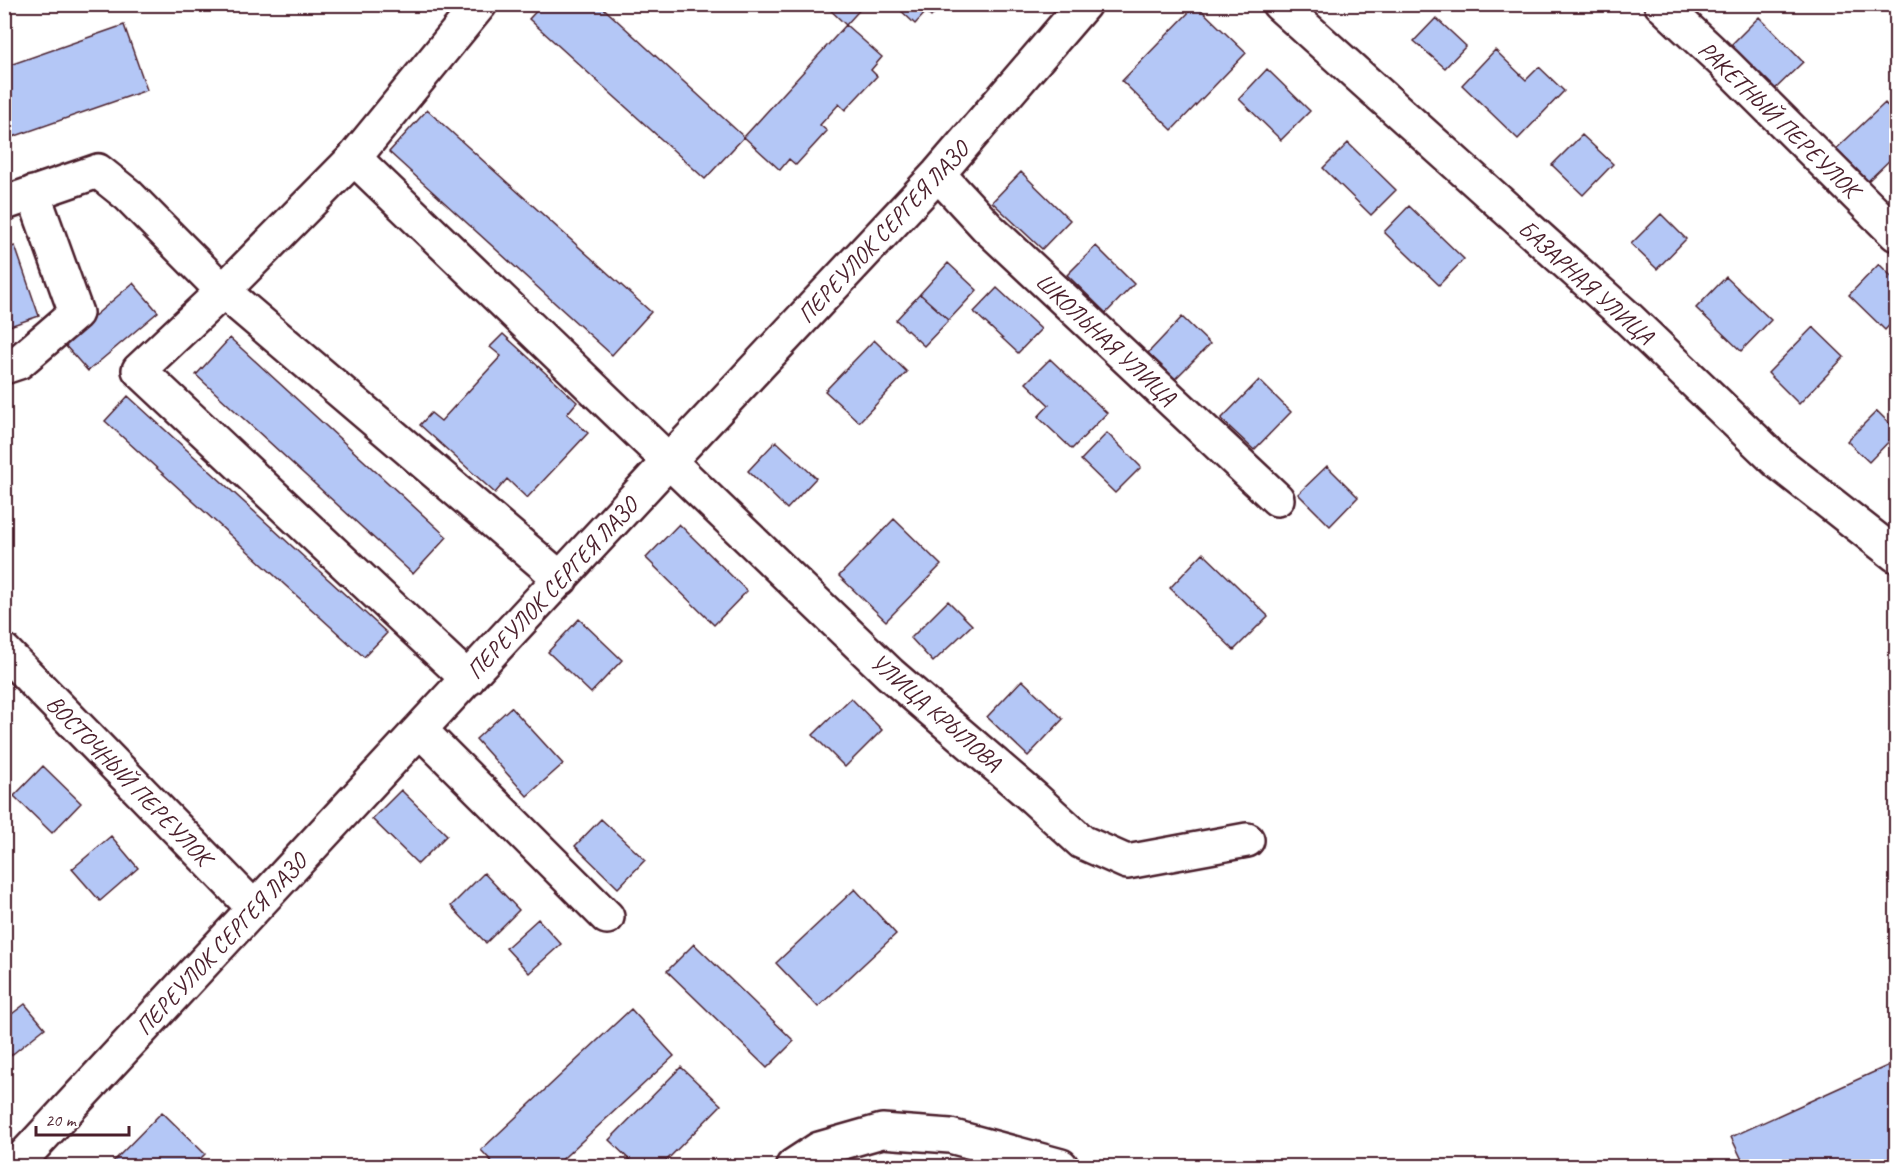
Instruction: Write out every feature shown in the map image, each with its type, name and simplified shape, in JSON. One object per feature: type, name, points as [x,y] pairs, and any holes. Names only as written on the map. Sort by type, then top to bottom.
[{"type":"street","points":[[468,679],[139,370],[223,291],[354,158],[480,4]]},
{"type":"street","name":"ПЕРЕУЛОК СЕРГЕЯ ЛАЗО","points":[[15,1167],[938,174],[1084,4]]},
{"type":"street","name":"БАЗАРНАЯ УЛИЦА","points":[[1279,4],[1628,318],[1779,463],[1896,555]]},
{"type":"street","name":"РАКЕТНЫЙ ПЕРЕУЛОК","points":[[1661,4],[1724,63],[1896,234]]},
{"type":"street","name":"УЛИЦА КРЫЛОВА","points":[[354,158],[890,674],[1082,842],[1127,862],[1247,840]]},
{"type":"street","points":[[4,367],[20,362],[76,313],[20,198],[98,171],[128,195],[223,291],[561,579]]},
{"type":"street","name":"ШКОЛЬНАЯ УЛИЦА","points":[[938,174],[987,227],[1277,499]]},
{"type":"street","name":"ВОСТОЧНЫЙ ПЕРЕУЛОК","points":[[4,651],[254,908]]},
{"type":"street","points":[[420,730],[607,917]]},
{"type":"street","points":[[793,1167],[819,1149],[882,1131],[950,1136],[1061,1167]]},
{"type":"building","points":[[543,4],[599,4],[744,137],[705,179],[529,19]]},
{"type":"building","points":[[824,4],[865,4],[846,25]]},
{"type":"building","points":[[894,4],[942,4],[931,17],[926,12],[915,24]]},
{"type":"building","points":[[1196,5],[1246,53],[1172,130],[1122,81]]},
{"type":"building","points":[[1759,17],[1803,62],[1772,92],[1728,48]]},
{"type":"building","points":[[1436,18],[1466,46],[1445,68],[1414,41]]},
{"type":"building","points":[[124,25],[147,90],[4,140],[4,67]]},
{"type":"building","points":[[846,25],[882,57],[871,70],[877,76],[845,110],[839,104],[820,125],[827,131],[796,165],[789,159],[780,170],[744,137]]},
{"type":"building","points":[[1495,50],[1526,80],[1539,67],[1564,91],[1518,139],[1462,85]]},
{"type":"building","points":[[1267,69],[1310,111],[1281,140],[1239,99]]},
{"type":"building","points":[[1885,103],[1896,116],[1896,154],[1867,182],[1836,149]]},
{"type":"building","points":[[427,110],[651,312],[612,355],[389,152]]},
{"type":"building","points":[[1582,135],[1613,164],[1583,195],[1552,165]]},
{"type":"building","points":[[1348,143],[1396,190],[1371,215],[1323,168]]},
{"type":"building","points":[[1021,172],[1070,220],[1042,249],[992,202]]},
{"type":"building","points":[[1409,206],[1464,259],[1439,285],[1384,232]]},
{"type":"building","points":[[1661,214],[1686,239],[1657,269],[1631,244]]},
{"type":"building","points":[[15,246],[39,316],[4,328],[4,249]]},
{"type":"building","points":[[1096,246],[1134,284],[1106,313],[1067,275]]},
{"type":"building","points":[[948,263],[977,290],[949,320],[920,294]]},
{"type":"building","points":[[1879,264],[1896,281],[1896,318],[1885,330],[1849,295]]},
{"type":"building","points":[[1726,277],[1771,320],[1741,351],[1696,308]]},
{"type":"building","points":[[133,283],[158,312],[88,371],[63,343]]},
{"type":"building","points":[[997,288],[1041,329],[1018,353],[974,312]]},
{"type":"building","points":[[920,294],[949,320],[924,346],[896,320]]},
{"type":"building","points":[[1182,317],[1210,344],[1175,379],[1148,353]]},
{"type":"building","points":[[1813,327],[1844,357],[1799,404],[1768,373]]},
{"type":"building","points":[[503,334],[577,402],[567,414],[588,433],[527,498],[507,479],[495,493],[420,425],[431,413],[441,421],[501,356],[490,347]]},
{"type":"building","points":[[230,338],[447,537],[413,574],[196,375]]},
{"type":"building","points":[[874,340],[907,372],[859,422],[825,391]]},
{"type":"building","points":[[1050,359],[1107,413],[1072,449],[1038,417],[1049,405],[1026,383]]},
{"type":"building","points":[[1259,380],[1291,412],[1254,450],[1221,419]]},
{"type":"building","points":[[128,396],[387,633],[364,657],[105,421]]},
{"type":"building","points":[[1877,411],[1896,430],[1896,434],[1869,462],[1847,441]]},
{"type":"building","points":[[1107,433],[1141,467],[1115,493],[1081,460]]},
{"type":"building","points":[[776,441],[816,478],[787,509],[748,471]]},
{"type":"building","points":[[1327,466],[1358,497],[1330,526],[1298,494]]},
{"type":"building","points":[[894,519],[941,565],[886,621],[839,576]]},
{"type":"building","points":[[679,524],[747,591],[714,625],[646,558]]},
{"type":"building","points":[[1203,553],[1268,616],[1234,650],[1170,588]]},
{"type":"building","points":[[948,601],[972,625],[933,662],[911,638]]},
{"type":"building","points":[[579,619],[622,660],[591,693],[548,652]]},
{"type":"building","points":[[1022,680],[1063,719],[1028,756],[987,717]]},
{"type":"building","points":[[851,698],[882,730],[845,767],[813,735]]},
{"type":"building","points":[[511,707],[563,764],[527,796],[476,739]]},
{"type":"building","points":[[43,766],[81,803],[52,833],[14,796]]},
{"type":"building","points":[[401,790],[447,835],[418,864],[372,819]]},
{"type":"building","points":[[601,819],[645,860],[618,888],[575,846]]},
{"type":"building","points":[[111,836],[138,868],[100,901],[72,869]]},
{"type":"building","points":[[484,873],[519,910],[486,943],[451,906]]},
{"type":"building","points":[[855,889],[896,934],[818,1007],[776,963]]},
{"type":"building","points":[[538,919],[561,944],[529,973],[506,948]]},
{"type":"building","points":[[694,944],[794,1041],[767,1068],[667,971]]},
{"type":"building","points":[[25,1004],[45,1028],[4,1061],[4,1020]]},
{"type":"building","points":[[631,1009],[674,1056],[555,1166],[496,1166],[481,1150]]},
{"type":"building","points":[[1896,1062],[1896,1166],[1745,1166],[1731,1137]]},
{"type":"building","points":[[681,1067],[721,1105],[661,1166],[636,1166],[609,1140]]},
{"type":"building","points":[[162,1112],[205,1154],[193,1166],[109,1166]]}]
